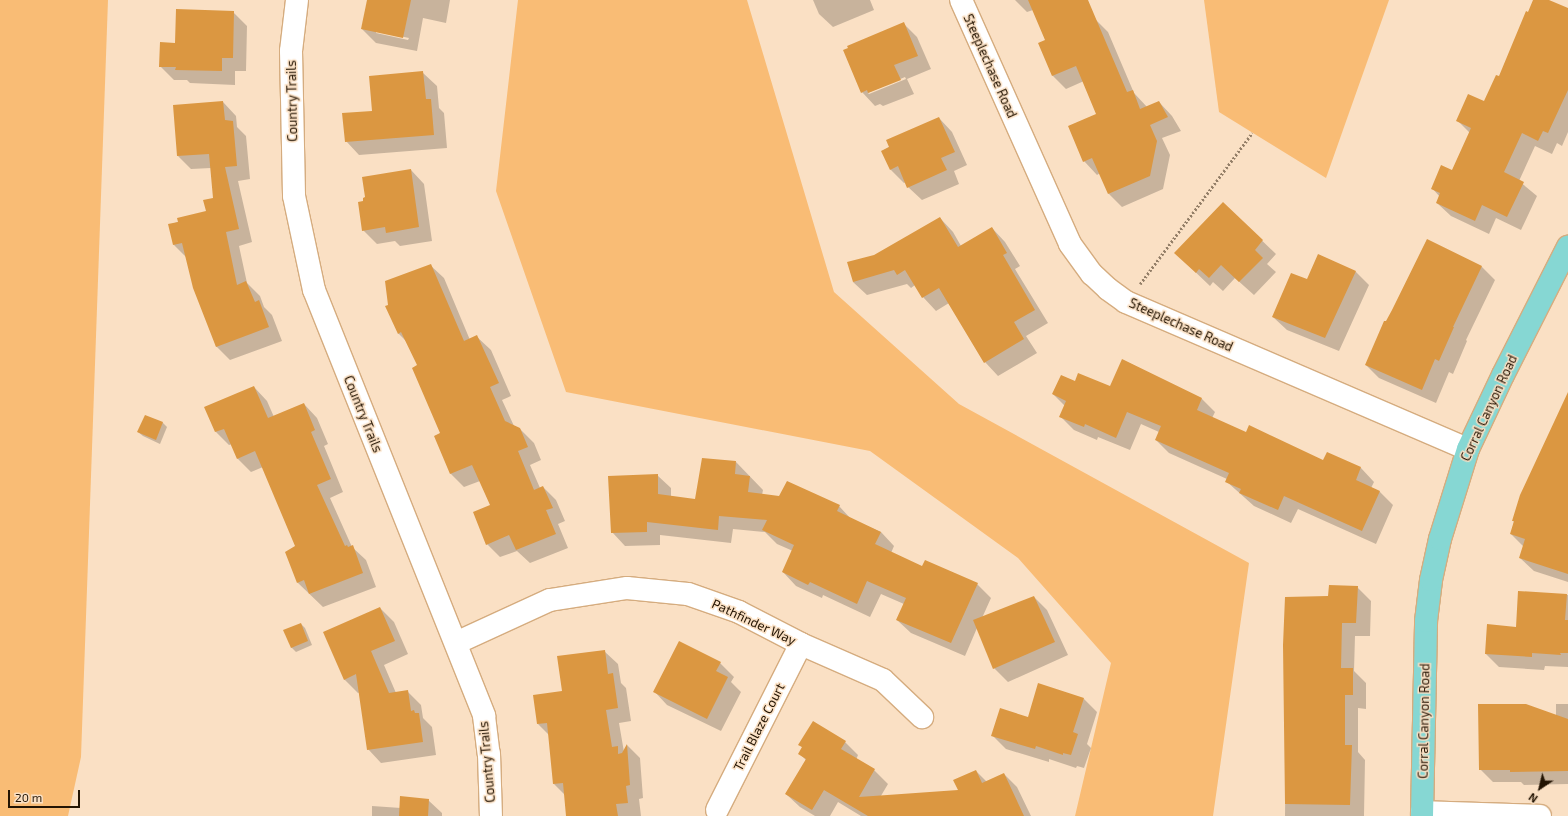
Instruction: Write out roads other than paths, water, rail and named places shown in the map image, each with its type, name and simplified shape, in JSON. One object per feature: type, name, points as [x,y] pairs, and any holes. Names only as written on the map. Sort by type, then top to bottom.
[{"type":"main road","name":"Corral Canyon Road","points":[[1422,814],[1426,621],[1430,587],[1442,532],[1468,449],[1503,375],[1568,247]]},
{"type":"street","name":"Country Trails","points":[[297,0],[291,51],[294,196],[314,290],[484,716],[489,754],[491,816]]},
{"type":"street","name":"Steeplechase Road","points":[[961,0],[1070,244],[1092,274],[1126,302],[1468,449]]},
{"type":"street","name":"Pathfinder Way","points":[[456,643],[550,600],[627,588],[688,594],[738,612],[801,644],[883,680],[922,717]]},
{"type":"street","name":"Trail Blaze Court","points":[[717,810],[801,644]]},
{"type":"street","points":[[1422,814],[1540,816]]}]
